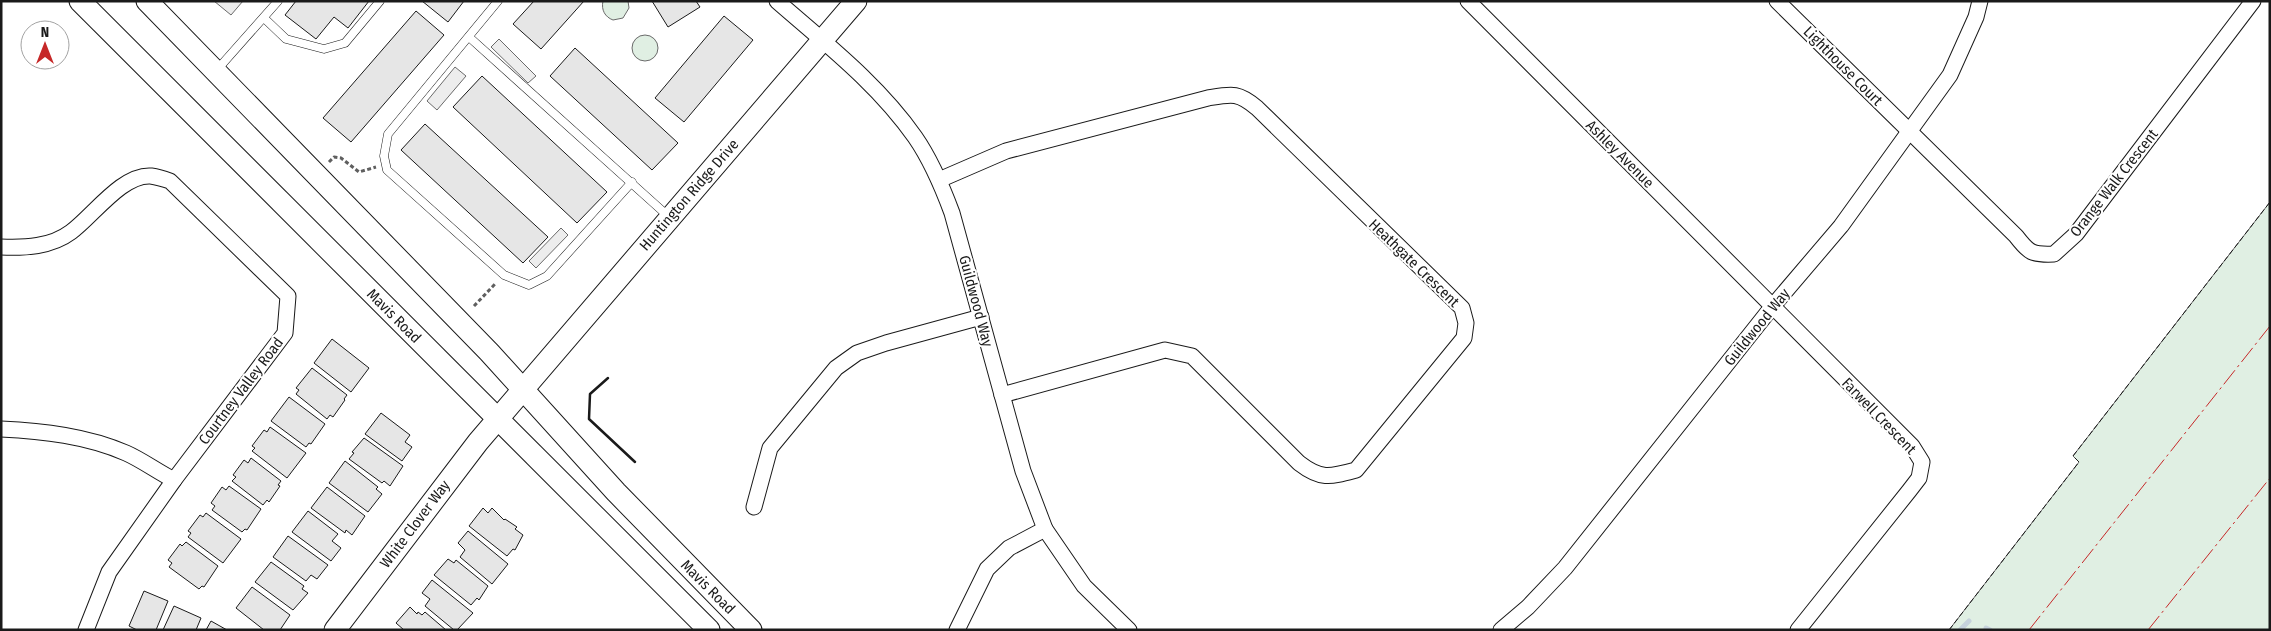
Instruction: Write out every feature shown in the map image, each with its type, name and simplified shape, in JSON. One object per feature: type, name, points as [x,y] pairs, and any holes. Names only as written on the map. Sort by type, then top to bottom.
[{"type":"main road","name":"Mavis Road","points":[[80,1],[708,630]]},
{"type":"main road","name":"Mavis Road","points":[[147,1],[523,389],[622,499],[751,630]]},
{"type":"main road","name":"Huntington Ridge Drive","points":[[497,419],[856,1]]},
{"type":"main road","name":"White Clover Way","points":[[335,630],[497,419]]},
{"type":"street","name":"Guildwood Way","points":[[777,1],[885,98],[916,138],[939,180],[952,212],[1023,471],[1045,529],[1084,586],[1129,630]]},
{"type":"street","name":"Ashley Avenue","points":[[1468,1],[1772,307]]},
{"type":"street","name":"Lighthouse Court","points":[[1777,1],[1909,131]]},
{"type":"street","name":"Guildwood Way","points":[[1501,630],[1528,607],[1565,568],[1772,307],[1841,226],[1950,75],[1976,17],[1980,1]]},
{"type":"street","name":"Orange Walk Crescent","points":[[1909,131],[2016,236],[2027,250],[2038,255],[2054,254],[2076,234],[2253,1]]},
{"type":"street","name":"Heathgate Crescent","points":[[939,180],[1006,151],[1208,98],[1233,94],[1244,97],[1258,108],[1462,308],[1466,323],[1464,338],[1356,470],[1332,476],[1313,474],[1299,463],[1192,356],[1165,350],[1002,395]]},
{"type":"street","name":"Courtney Valley Road","points":[[1,247],[27,248],[55,241],[71,233],[126,183],[150,176],[170,181],[288,296],[285,333],[174,480],[109,572],[86,630]]},
{"type":"street","name":"Farwell Crescent","points":[[1772,307],[1912,446],[1922,462],[1919,478],[1910,491],[1798,630]]},
{"type":"street","points":[[754,507],[770,448],[836,368],[857,353],[886,343],[981,317]]},
{"type":"street","points":[[1,429],[74,436],[126,453],[174,480]]},
{"type":"street","points":[[958,630],[987,569],[1009,548],[1045,529]]},
{"type":"lane","points":[[216,71],[278,1]]},
{"type":"lane","points":[[264,18],[286,39],[324,49],[345,43],[380,1]]},
{"type":"lane","points":[[498,1],[388,134],[384,156],[387,170],[504,275],[529,285],[547,276],[632,182]]},
{"type":"lane","points":[[469,37],[670,218]]},
{"type":"path","points":[[328,162],[334,157],[342,158],[358,172],[374,168],[385,161]]},
{"type":"path","points":[[474,306],[504,275]]},
{"type":"green space","points":[[603,1],[628,1],[629,8],[623,18],[613,20],[604,13]]},
{"type":"green space","points":[[645,35],[654,39],[658,48],[654,57],[645,61],[636,57],[632,48],[636,39]]},
{"type":"green space","points":[[2270,202],[2270,630],[1949,630],[2079,462],[2073,456]]},
{"type":"shaded area","points":[[214,1],[243,1],[231,15]]},
{"type":"shaded area","points":[[499,39],[536,76],[528,83],[491,47]]},
{"type":"shaded area","points":[[455,67],[466,76],[437,110],[427,101]]},
{"type":"shaded area","points":[[561,228],[568,235],[536,268],[529,261]]},
{"type":"building","points":[[296,1],[369,1],[348,28],[334,17],[316,39],[285,15]]},
{"type":"building","points":[[422,1],[464,1],[448,22]]},
{"type":"building","points":[[534,1],[584,1],[541,49],[513,24]]},
{"type":"building","points":[[652,1],[696,1],[700,7],[668,27]]},
{"type":"building","points":[[416,11],[444,35],[351,142],[323,118]]},
{"type":"building","points":[[724,16],[753,40],[684,122],[655,98]]},
{"type":"building","points":[[575,48],[678,143],[652,170],[550,76]]},
{"type":"building","points":[[482,76],[607,192],[577,223],[453,107]]},
{"type":"building","points":[[425,124],[548,237],[523,263],[401,150]]},
{"type":"building","points":[[332,339],[369,368],[351,392],[314,363]]},
{"type":"building","points":[[312,368],[347,395],[333,417],[330,415],[327,419],[296,394],[299,390],[296,388]]},
{"type":"building","points":[[289,397],[325,424],[311,444],[309,443],[306,447],[271,421]]},
{"type":"building","points":[[381,413],[410,435],[405,442],[412,447],[402,461],[365,434]]},
{"type":"building","points":[[270,427],[306,453],[287,478],[252,451],[255,448],[252,446],[264,430],[267,432]]},
{"type":"building","points":[[364,438],[403,466],[390,486],[384,481],[382,483],[349,459],[354,453],[352,452]]},
{"type":"building","points":[[251,458],[281,481],[278,485],[280,486],[269,502],[267,500],[263,505],[232,481],[236,477],[233,475],[244,460],[248,463]]},
{"type":"building","points":[[345,461],[378,487],[376,489],[382,494],[368,512],[329,483]]},
{"type":"building","points":[[229,486],[261,509],[247,530],[245,529],[242,532],[212,510],[215,506],[211,503],[222,487],[226,490]]},
{"type":"building","points":[[327,487],[365,516],[352,535],[346,530],[345,533],[311,508]]},
{"type":"building","points":[[483,508],[488,513],[492,508],[504,520],[517,527],[515,529],[523,535],[515,550],[513,549],[507,556],[469,526]]},
{"type":"building","points":[[308,511],[338,534],[332,541],[341,548],[331,561],[292,532]]},
{"type":"building","points":[[206,513],[241,539],[223,563],[188,537],[191,533],[188,531],[200,515],[203,517]]},
{"type":"building","points":[[468,531],[508,564],[492,584],[460,557],[465,550],[458,543]]},
{"type":"building","points":[[288,536],[328,565],[317,579],[311,575],[306,581],[273,557]]},
{"type":"building","points":[[186,542],[218,566],[204,587],[202,586],[199,589],[169,567],[172,563],[168,560],[180,544],[182,546]]},
{"type":"building","points":[[448,559],[454,563],[456,560],[488,586],[479,600],[477,598],[471,605],[434,575]]},
{"type":"building","points":[[271,562],[304,586],[302,589],[308,593],[293,610],[255,582]]},
{"type":"building","points":[[432,580],[473,613],[457,630],[454,630],[425,606],[430,599],[422,593]]},
{"type":"building","points":[[252,587],[290,615],[280,630],[264,630],[236,608]]},
{"type":"building","points":[[144,591],[168,601],[156,630],[137,630],[129,626]]},
{"type":"building","points":[[174,606],[201,618],[196,630],[163,630]]},
{"type":"building","points":[[410,607],[417,614],[418,612],[422,615],[425,612],[446,630],[404,630],[396,623]]},
{"type":"building","points":[[211,621],[227,630],[206,630]]},
{"type":"waterway","points":[[1960,630],[1969,621]]},
{"type":"waterway","points":[[1986,628],[1990,630]]},
{"type":"fence","points":[[1949,630],[2079,462],[2073,456],[2270,202]]},
{"type":"wall","points":[[608,378],[590,394],[589,419],[635,462]]},
{"type":"power","points":[[2029,630],[2270,326]]},
{"type":"power","points":[[2148,630],[2270,478]]}]
